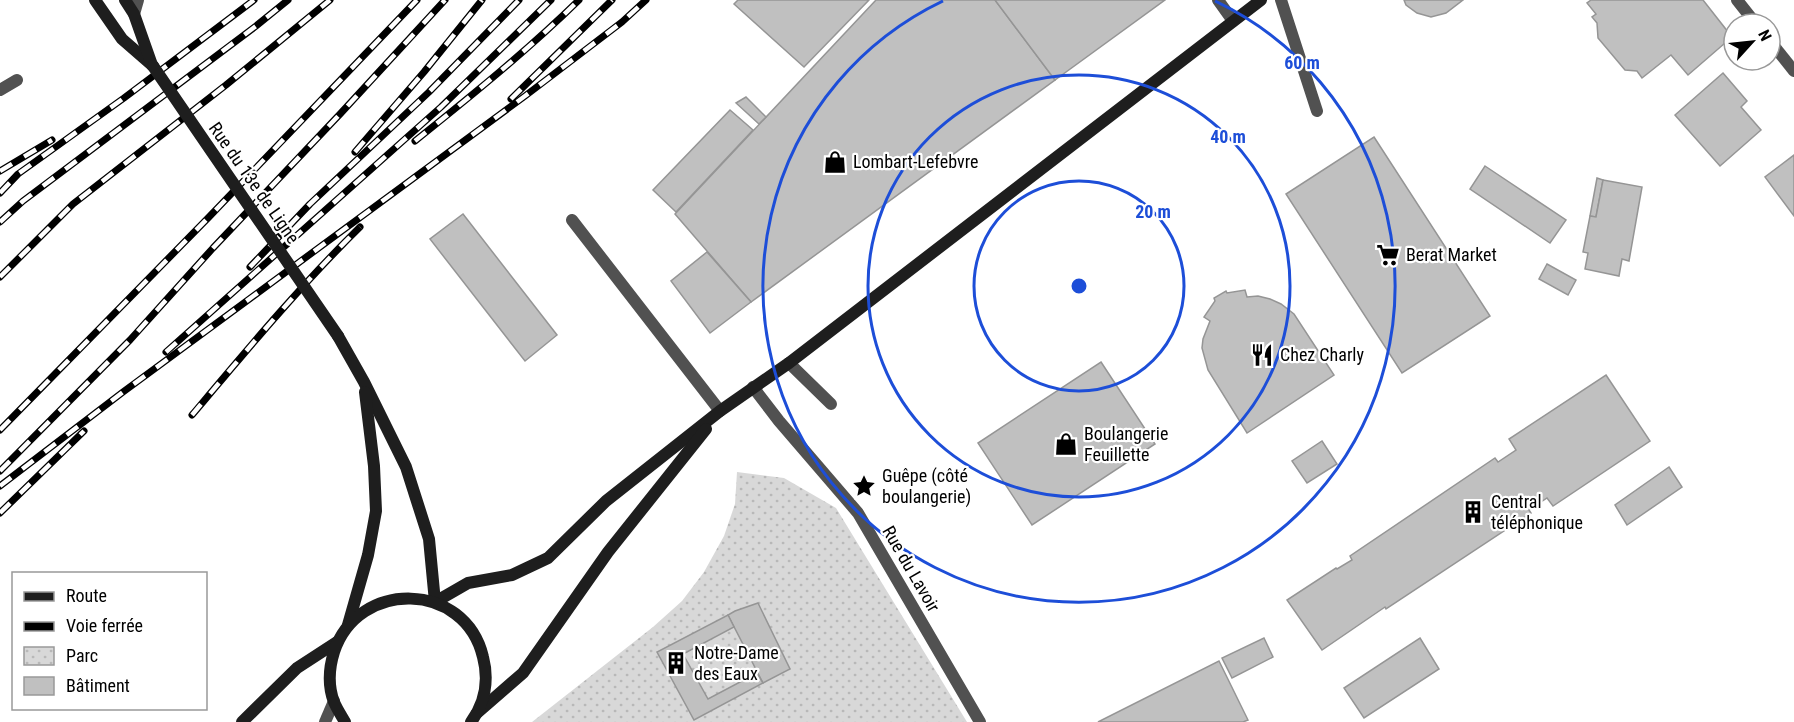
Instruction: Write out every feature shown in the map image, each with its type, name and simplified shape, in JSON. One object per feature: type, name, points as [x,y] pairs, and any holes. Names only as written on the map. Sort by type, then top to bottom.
[{"type":"main road","points":[[95,0],[122,39],[153,66]]},
{"type":"main road","name":"Rue du 13e de Ligne","points":[[124,0],[134,14],[153,66],[338,336],[364,382],[406,467],[426,528],[435,602]]},
{"type":"main road","points":[[435,602],[468,583],[513,575],[548,558],[606,501],[720,411],[789,363],[1261,0]]},
{"type":"main road","name":"Rue du 13e de Ligne","points":[[348,625],[368,555],[376,511],[374,466],[364,382]]},
{"type":"main road","points":[[474,718],[523,673],[608,552],[720,411]]},
{"type":"main road","points":[[345,722],[334,700],[330,681],[331,661],[337,642],[348,625],[366,610],[388,600],[411,598],[435,602],[455,613],[471,628],[481,648],[486,670],[485,692],[474,718]]},
{"type":"main road","points":[[242,722],[297,668],[337,642]]},
{"type":"street","points":[[134,14],[138,0]]},
{"type":"street","points":[[1218,0],[1233,21]]},
{"type":"street","points":[[1281,0],[1317,111]]},
{"type":"street","points":[[1737,0],[1746,12]]},
{"type":"street","points":[[1782,56],[1794,71]]},
{"type":"street","points":[[0,90],[17,80]]},
{"type":"street","points":[[572,220],[720,411]]},
{"type":"street","points":[[789,363],[831,404]]},
{"type":"street","name":"Rue du Lavoir","points":[[753,387],[858,513],[980,722]]},
{"type":"street","points":[[325,722],[334,700]]},
{"type":"green space","points":[[737,472],[784,478],[836,508],[967,722],[532,722],[653,627],[682,601],[704,572],[724,536],[735,504]]},
{"type":"building","points":[[738,0],[869,0],[804,67],[734,4]]},
{"type":"building","name":"Lombart-Lefebvre","points":[[876,0],[995,0],[1055,80],[751,302],[675,214]]},
{"type":"building","points":[[995,0],[1165,0],[1055,80]]},
{"type":"building","points":[[1404,0],[1463,0],[1446,13],[1431,17],[1417,13],[1406,5]]},
{"type":"building","points":[[1591,0],[1703,0],[1722,24],[1722,46],[1688,75],[1671,55],[1642,78],[1637,71],[1625,70],[1598,38],[1597,23],[1592,17],[1596,14],[1587,3]]},
{"type":"building","points":[[1723,73],[1747,101],[1741,107],[1761,130],[1720,166],[1675,115]]},
{"type":"building","points":[[746,97],[766,117],[759,124],[736,103]]},
{"type":"building","points":[[730,110],[753,130],[676,212],[653,190]]},
{"type":"building","name":"Berat Market","points":[[1374,137],[1490,316],[1402,373],[1286,194]]},
{"type":"building","points":[[1794,155],[1794,216],[1765,177]]},
{"type":"building","points":[[1485,166],[1566,220],[1550,243],[1470,189]]},
{"type":"building","points":[[1597,178],[1603,180],[1596,217],[1590,216]]},
{"type":"building","points":[[1603,180],[1642,187],[1629,261],[1622,259],[1619,276],[1585,269],[1588,253],[1583,252],[1590,216],[1596,217]]},
{"type":"building","points":[[463,214],[557,335],[525,361],[430,239]]},
{"type":"building","points":[[707,252],[751,302],[710,333],[671,281]]},
{"type":"building","points":[[1547,264],[1576,280],[1568,295],[1539,279]]},
{"type":"building","name":"Chez Charly","points":[[1245,290],[1247,297],[1258,296],[1270,299],[1294,314],[1334,375],[1247,433],[1208,370],[1202,348],[1210,321],[1204,317],[1215,301],[1214,298],[1226,291],[1227,293]]},
{"type":"building","name":"Boulangerie Feuillette","points":[[1101,362],[1155,444],[1032,525],[978,443]]},
{"type":"building","name":"Central téléphonique","points":[[1606,375],[1650,441],[1553,506],[1547,498],[1529,510],[1531,513],[1322,650],[1287,600],[1352,560],[1350,556],[1495,458],[1498,462],[1516,450],[1509,439]]},
{"type":"building","points":[[1322,441],[1337,464],[1307,483],[1292,461]]},
{"type":"building","points":[[1669,467],[1682,487],[1627,525],[1615,505]]},
{"type":"building","points":[[758,603],[790,669],[763,683],[728,615]]},
{"type":"building","name":"Notre-Dame des Eaux","points":[[728,615],[734,627],[683,654],[708,699],[757,673],[763,683],[694,720],[657,652]]},
{"type":"building","points":[[1264,638],[1273,657],[1232,678],[1222,658]]},
{"type":"building","points":[[1420,638],[1439,669],[1364,718],[1344,688]]},
{"type":"building","points":[[1219,661],[1248,720],[1243,722],[1098,722]]},
{"type":"railway","points":[[0,193],[18,174],[254,0]]},
{"type":"railway","points":[[0,222],[23,201],[288,0]]},
{"type":"railway","points":[[0,277],[73,204],[226,85],[330,0]]},
{"type":"railway","points":[[0,430],[417,0]]},
{"type":"railway","points":[[0,471],[130,340],[445,0]]},
{"type":"railway","points":[[355,152],[482,0]]},
{"type":"railway","points":[[250,267],[310,204],[429,92],[519,0]]},
{"type":"railway","points":[[166,352],[441,107],[551,0]]},
{"type":"railway","points":[[415,141],[519,55],[579,0]]},
{"type":"railway","points":[[511,99],[612,0]]},
{"type":"railway","points":[[0,486],[123,392],[525,96],[622,22],[646,0]]},
{"type":"railway","points":[[0,171],[52,140]]},
{"type":"railway","points":[[192,415],[253,343],[360,227]]},
{"type":"railway","points":[[0,513],[84,431]]},
{"type":"place","name":"Lombart-Lefebvre","points":[[835,162]]},
{"type":"place","name":"Berat Market","points":[[1388,255]]},
{"type":"place","name":"Chez Charly","points":[[1262,355]]},
{"type":"place","name":"Boulangerie Feuillette","points":[[1066,444]]},
{"type":"place","name":"Guêpe (côté boulangerie)","points":[[864,486]]},
{"type":"place","name":"Central téléphonique","points":[[1473,512]]},
{"type":"place","name":"Notre-Dame des Eaux","points":[[676,663]]}]
